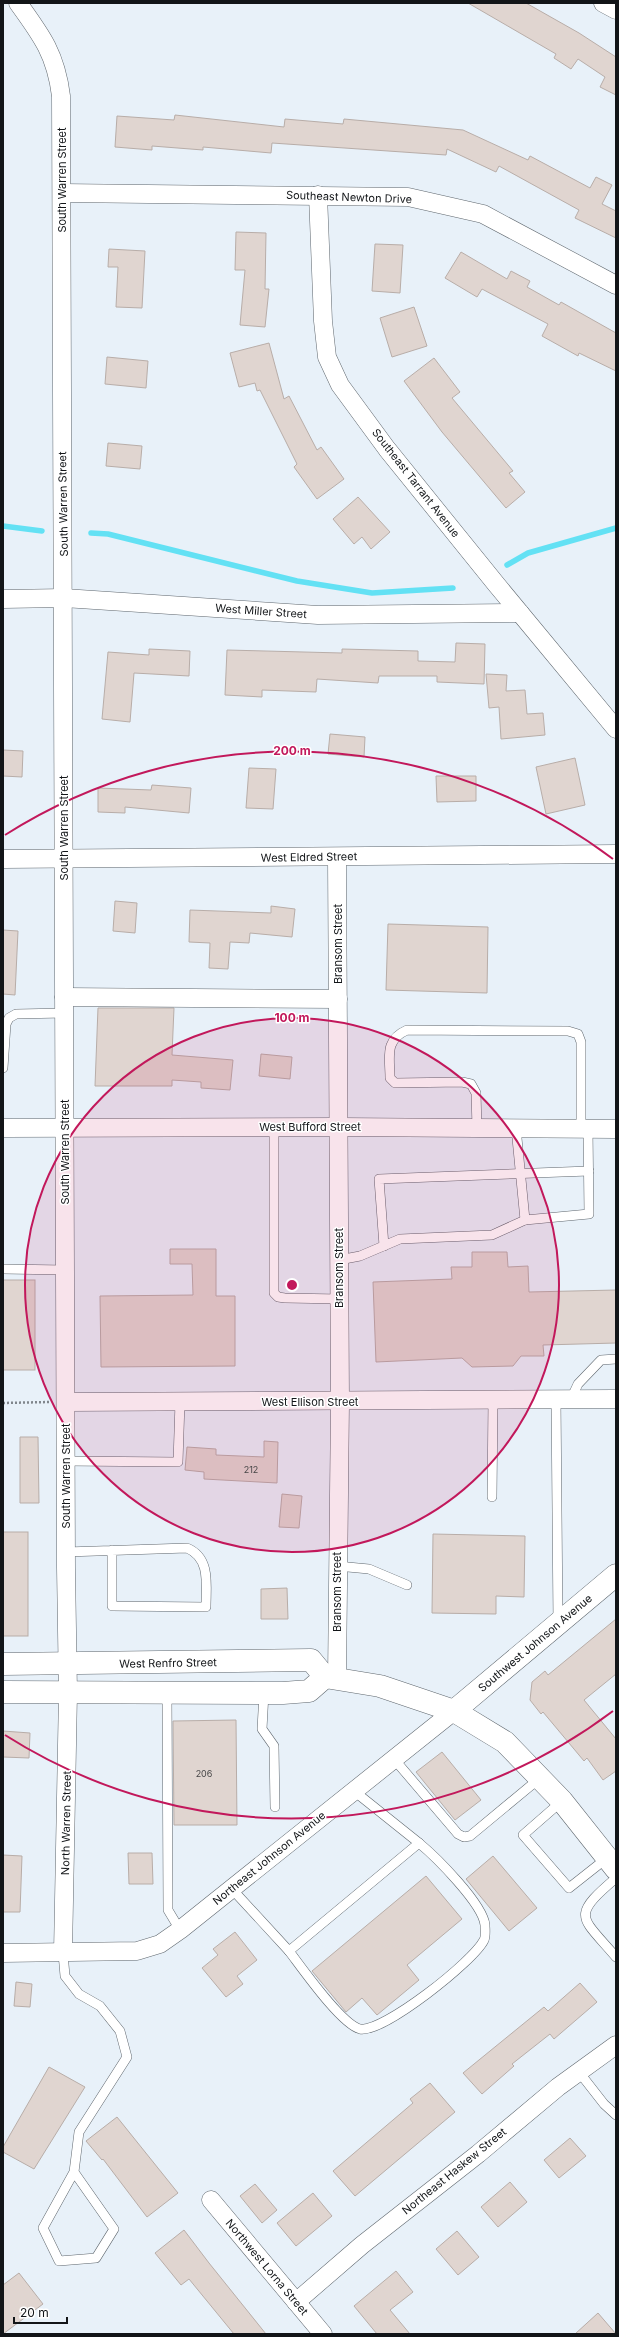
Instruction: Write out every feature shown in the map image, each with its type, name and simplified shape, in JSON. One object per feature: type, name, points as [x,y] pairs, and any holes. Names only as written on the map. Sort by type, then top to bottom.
[{"type":"main road","name":"Southwest Johnson Avenue","points":[[454,1711],[616,1574]]},
{"type":"main road","name":"West Renfro Street","points":[[3,1664],[68,1665],[311,1660],[331,1678]]},
{"type":"main road","points":[[3,1692],[68,1693],[310,1691],[331,1678],[380,1686],[454,1711],[505,1742],[562,1802],[612,1863]]},
{"type":"street","name":"South Warren Street","points":[[18,3],[50,51],[59,77],[62,96],[66,1552],[68,1665]]},
{"type":"street","points":[[603,3],[616,10]]},
{"type":"street","name":"Southeast Newton Drive","points":[[62,193],[408,197],[483,214],[616,285]]},
{"type":"street","name":"Southeast Tarrant Avenue","points":[[318,195],[323,321],[327,357],[340,385],[388,449],[616,729]]},
{"type":"street","name":"West Miller Street","points":[[3,599],[64,598],[318,615],[520,613]]},
{"type":"street","name":"West Eldred Street","points":[[3,859],[616,854]]},
{"type":"street","name":"Bransom Street","points":[[331,1678],[337,1566],[340,1402],[337,857]]},
{"type":"street","points":[[64,1005],[338,999]]},
{"type":"street","name":"West Bufford Street","points":[[3,1128],[339,1127],[616,1129]]},
{"type":"street","name":"West Ellison Street","points":[[66,1402],[340,1402],[616,1399]]},
{"type":"street","name":"North Warren Street","points":[[63,1953],[68,1665]]},
{"type":"street","name":"Northeast Johnson Avenue","points":[[3,1953],[137,1951],[160,1944],[180,1930],[454,1711]]},
{"type":"street","name":"Northeast Haskew Street","points":[[296,2302],[362,2245],[579,2072],[616,2045]]},
{"type":"street","name":"Northwest Lorna Street","points":[[211,2200],[323,2334]]},
{"type":"lane","points":[[3,1068],[6,1024],[9,1018],[16,1014],[64,1005]]},
{"type":"lane","points":[[339,1260],[360,1256],[400,1239],[492,1235],[525,1220],[590,1214],[589,1171],[584,1129],[581,1042],[578,1034],[568,1031],[407,1030],[396,1034],[390,1045],[390,1078],[395,1083],[462,1082],[471,1084],[476,1093],[477,1128]]},
{"type":"lane","points":[[274,1127],[274,1293],[278,1297],[285,1298],[340,1299]]},
{"type":"lane","points":[[516,1128],[525,1220]]},
{"type":"lane","points":[[384,1246],[380,1179],[589,1171]]},
{"type":"lane","points":[[3,1269],[66,1270]]},
{"type":"lane","points":[[558,1623],[564,1399],[601,1360],[616,1359]]},
{"type":"lane","points":[[492,1497],[493,1400]]},
{"type":"lane","points":[[66,1461],[178,1462],[180,1402]]},
{"type":"lane","points":[[66,1552],[112,1550],[187,1548],[195,1551],[201,1557],[206,1570],[206,1607],[112,1606],[112,1550]]},
{"type":"lane","points":[[337,1566],[369,1569],[407,1585]]},
{"type":"lane","points":[[264,1691],[262,1729],[274,1746],[275,1807]]},
{"type":"lane","points":[[168,1692],[168,1910],[180,1930]]},
{"type":"lane","points":[[394,1759],[458,1834],[464,1837],[470,1836],[540,1778]]},
{"type":"lane","points":[[231,1888],[289,1951],[342,2017],[360,2028],[374,2028],[408,2009],[463,1965],[484,1940],[485,1924],[476,1905],[443,1865],[419,1843],[354,1791]]},
{"type":"lane","points":[[562,1802],[523,1835],[569,1888],[612,1863]]},
{"type":"lane","points":[[289,1951],[419,1843]]},
{"type":"lane","points":[[616,1878],[597,1894],[585,1910],[585,1921],[616,1957]]},
{"type":"lane","points":[[63,1953],[65,1976],[79,1994],[100,2006],[120,2031],[127,2057],[79,2132],[74,2172],[43,2228],[59,2261],[96,2258],[114,2229],[74,2172]]},
{"type":"lane","points":[[579,2072],[604,2104],[616,2115]]},
{"type":"path","points":[[3,1403],[66,1402]]},
{"type":"building","points":[[468,3],[526,3],[579,33],[616,57],[616,95],[600,87],[605,77],[578,59],[571,69],[554,58],[556,54]]},
{"type":"building","points":[[175,115],[284,127],[285,119],[343,124],[344,119],[463,130],[528,160],[530,156],[590,188],[596,177],[612,185],[602,204],[616,211],[616,238],[575,218],[579,210],[499,166],[496,172],[447,149],[446,155],[272,143],[271,153],[203,147],[203,150],[152,146],[152,150],[115,147],[117,116],[174,120]]},
{"type":"building","points":[[236,232],[266,233],[265,289],[269,289],[265,327],[240,325],[245,270],[235,270]]},
{"type":"building","points":[[375,244],[403,245],[400,293],[372,291]]},
{"type":"building","points":[[109,249],[145,251],[142,308],[116,307],[118,267],[108,267]]},
{"type":"building","points":[[461,252],[507,279],[511,271],[530,281],[527,287],[559,305],[561,302],[616,333],[616,371],[579,353],[578,356],[542,336],[548,324],[482,289],[477,297],[445,278]]},
{"type":"building","points":[[414,307],[427,346],[392,357],[380,318]]},
{"type":"building","points":[[269,343],[284,399],[289,396],[317,450],[321,447],[344,479],[317,499],[294,467],[297,464],[260,390],[257,391],[255,383],[239,387],[230,353]]},
{"type":"building","points":[[107,357],[148,361],[146,388],[105,384]]},
{"type":"building","points":[[434,358],[460,392],[452,398],[513,471],[509,473],[525,492],[506,508],[442,432],[404,381]]},
{"type":"building","points":[[108,443],[142,446],[140,469],[106,466]]},
{"type":"building","points":[[358,497],[390,532],[371,549],[362,537],[354,544],[333,519]]},
{"type":"building","points":[[456,643],[485,644],[484,684],[437,682],[437,676],[379,676],[378,683],[317,679],[316,692],[262,690],[262,697],[225,695],[227,650],[342,653],[342,649],[418,651],[418,661],[455,662]]},
{"type":"building","points":[[149,649],[190,651],[189,676],[134,673],[130,722],[102,719],[108,652],[149,655]]},
{"type":"building","points":[[486,674],[507,675],[506,691],[525,690],[527,714],[543,713],[545,735],[501,739],[499,707],[489,708]]},
{"type":"building","points":[[330,734],[365,737],[364,757],[328,754]]},
{"type":"building","points":[[3,750],[23,751],[22,777],[3,776]]},
{"type":"building","points":[[575,758],[585,805],[546,814],[536,767]]},
{"type":"building","points":[[249,768],[276,769],[273,809],[246,808]]},
{"type":"building","points":[[436,776],[476,776],[476,801],[437,802]]},
{"type":"building","points":[[152,785],[191,788],[189,813],[125,807],[125,813],[98,812],[98,788],[151,790]]},
{"type":"building","points":[[115,901],[137,903],[135,933],[113,931]]},
{"type":"building","points":[[271,906],[295,909],[292,937],[250,933],[249,943],[230,942],[228,969],[209,968],[210,943],[189,942],[190,910],[271,913]]},
{"type":"building","points":[[388,924],[488,927],[487,993],[386,990]]},
{"type":"building","points":[[3,930],[18,931],[15,995],[3,994]]},
{"type":"building","points":[[98,1008],[174,1008],[172,1055],[233,1060],[230,1090],[201,1088],[201,1082],[172,1080],[172,1086],[95,1086]]},
{"type":"building","points":[[261,1054],[292,1057],[290,1079],[259,1076]]},
{"type":"building","points":[[170,1249],[216,1249],[216,1296],[235,1296],[235,1366],[101,1367],[100,1296],[193,1295],[192,1264],[170,1264]]},
{"type":"building","points":[[472,1252],[507,1252],[508,1267],[528,1266],[529,1292],[616,1290],[616,1343],[543,1345],[544,1356],[521,1356],[513,1366],[472,1367],[462,1358],[376,1362],[373,1282],[452,1279],[451,1267],[472,1267]]},
{"type":"building","points":[[3,1280],[35,1280],[35,1370],[3,1370]]},
{"type":"building","points":[[20,1437],[38,1437],[39,1503],[20,1503]]},
{"type":"building","points":[[264,1441],[278,1442],[277,1483],[204,1479],[204,1472],[185,1470],[187,1447],[216,1449],[216,1455],[264,1457]]},
{"type":"building","points":[[282,1494],[302,1496],[299,1528],[279,1527]]},
{"type":"building","points":[[3,1532],[28,1532],[28,1636],[3,1636]]},
{"type":"building","points":[[433,1534],[525,1536],[524,1597],[496,1596],[496,1614],[432,1613]]},
{"type":"building","points":[[287,1588],[288,1619],[261,1619],[261,1589]]},
{"type":"building","points":[[616,1619],[616,1674],[584,1700],[616,1739],[616,1771],[603,1780],[587,1758],[584,1761],[543,1712],[541,1714],[530,1700],[532,1682],[545,1671],[548,1675]]},
{"type":"building","points":[[236,1720],[237,1825],[174,1825],[173,1721]]},
{"type":"building","points":[[3,1731],[30,1733],[29,1758],[3,1757]]},
{"type":"building","points":[[442,1752],[481,1800],[455,1820],[416,1772]]},
{"type":"building","points":[[128,1853],[152,1853],[153,1884],[129,1884]]},
{"type":"building","points":[[3,1855],[22,1856],[20,1912],[3,1912]]},
{"type":"building","points":[[493,1856],[537,1908],[509,1931],[466,1879]]},
{"type":"building","points":[[426,1876],[462,1919],[407,1965],[419,1980],[377,2015],[362,1998],[346,2012],[312,1971]]},
{"type":"building","points":[[235,1932],[257,1960],[237,1976],[243,1984],[226,1997],[202,1968],[218,1955],[213,1949]]},
{"type":"building","points":[[16,1982],[32,1984],[30,2007],[14,2006]]},
{"type":"building","points":[[580,1983],[597,2002],[554,2039],[550,2034],[512,2064],[514,2066],[482,2094],[463,2073],[544,2007],[548,2011]]},
{"type":"building","points":[[49,2067],[85,2087],[34,2169],[3,2152],[3,2147]]},
{"type":"building","points":[[430,2083],[455,2112],[355,2196],[333,2171],[413,2103],[410,2099]]},
{"type":"building","points":[[117,2117],[178,2193],[147,2217],[103,2159],[102,2160],[86,2141]]},
{"type":"building","points":[[570,2138],[586,2156],[559,2178],[544,2160]]},
{"type":"building","points":[[510,2182],[527,2202],[498,2227],[481,2207]]},
{"type":"building","points":[[255,2184],[277,2210],[262,2223],[240,2196]]},
{"type":"building","points":[[313,2193],[332,2216],[296,2246],[277,2223]]},
{"type":"building","points":[[184,2230],[266,2334],[234,2334],[189,2279],[181,2285],[155,2253]]},
{"type":"building","points":[[457,2231],[479,2257],[458,2275],[436,2249]]},
{"type":"building","points":[[396,2271],[413,2292],[390,2310],[410,2334],[377,2334],[354,2306]]},
{"type":"building","points":[[19,2273],[43,2304],[3,2334],[3,2285]]},
{"type":"building","points":[[598,2313],[616,2334],[575,2334]]},
{"type":"waterway","points":[[3,526],[42,531]]},
{"type":"waterway","points":[[507,565],[528,553],[616,528]]},
{"type":"waterway","points":[[91,533],[108,534],[297,581],[372,593],[453,588]]}]
